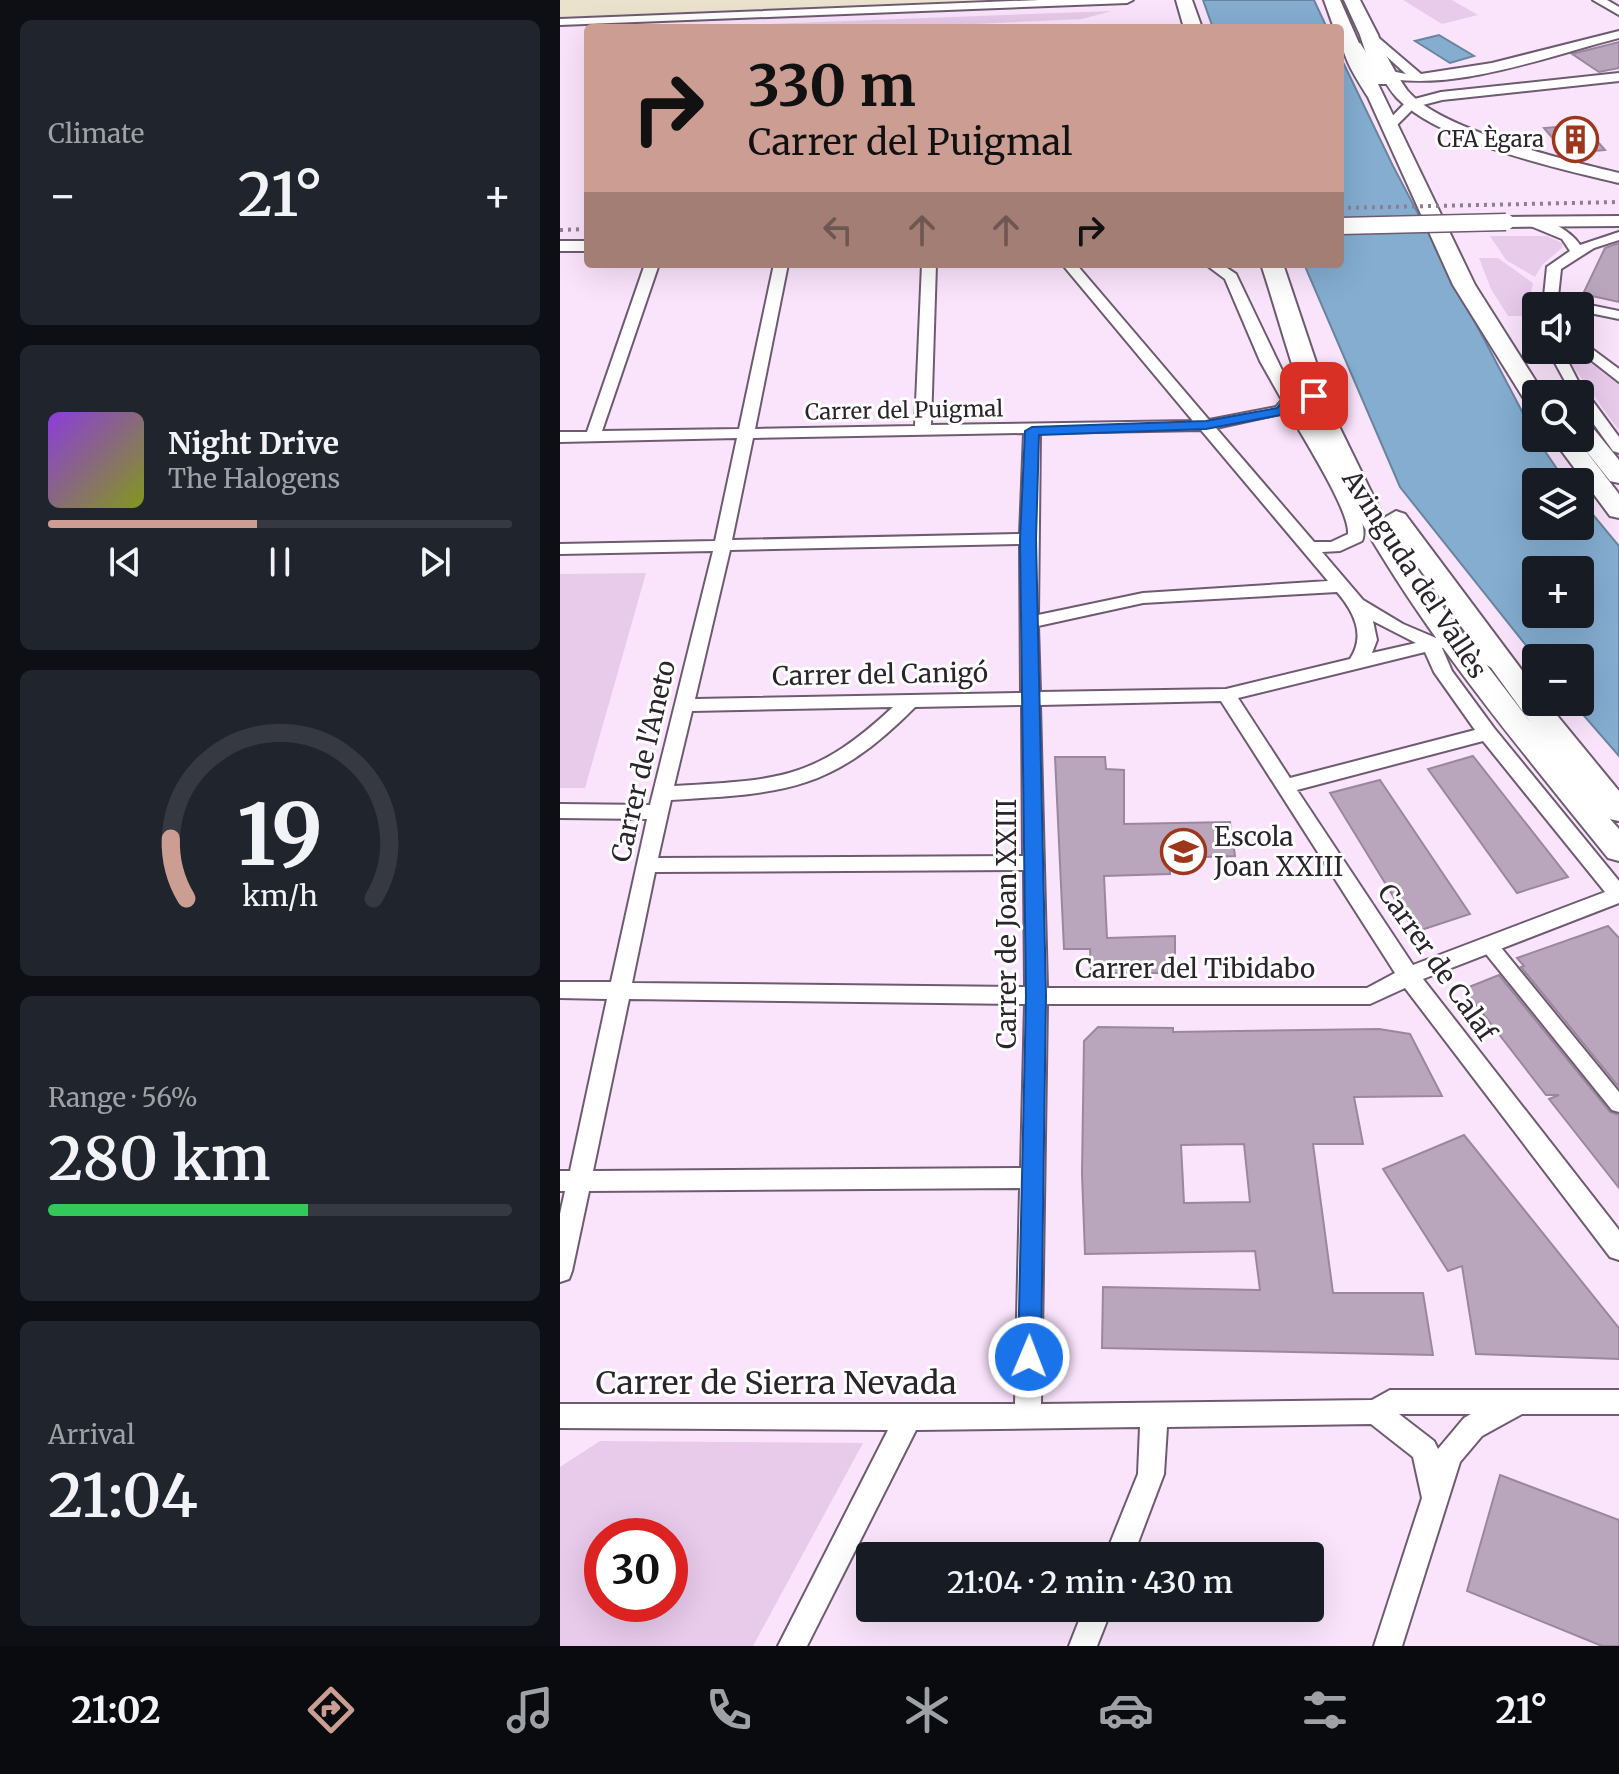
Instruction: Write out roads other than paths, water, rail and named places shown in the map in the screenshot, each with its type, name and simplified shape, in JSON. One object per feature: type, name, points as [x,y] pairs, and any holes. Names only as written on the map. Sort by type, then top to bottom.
[{"type":"main road","points":[[1171,0],[1179,24]]},
{"type":"main road","points":[[1184,0],[1192,24]]},
{"type":"main road","points":[[1332,0],[1343,24]]},
{"type":"main road","points":[[1352,0],[1386,75],[1464,285],[1524,380]]},
{"type":"main road","points":[[1344,27],[1399,116],[1492,312],[1543,380]]},
{"type":"main road","name":"Avinguda del Vallès","points":[[1273,268],[1305,391],[1442,640],[1619,850]]},
{"type":"main road","name":"Avinguda del Vallès","points":[[1288,268],[1334,395],[1372,478],[1408,537],[1510,674],[1619,811]]},
{"type":"main road","points":[[1594,445],[1619,476]]},
{"type":"main road","points":[[1575,452],[1619,511]]},
{"type":"street","points":[[560,22],[1127,0]]},
{"type":"street","points":[[1599,0],[1619,12]]},
{"type":"street","points":[[1344,27],[1368,67],[1386,75],[1449,87],[1496,89]]},
{"type":"street","points":[[1370,39],[1389,51],[1401,66],[1419,79],[1438,78],[1619,34]]},
{"type":"street","points":[[1399,116],[1441,96],[1619,77]]},
{"type":"street","points":[[1399,116],[1432,117],[1532,158],[1619,178]]},
{"type":"street","points":[[1344,226],[1619,221]]},
{"type":"street","points":[[1533,222],[1567,236],[1577,251]]},
{"type":"street","points":[[1551,292],[1554,267],[1577,251],[1619,236]]},
{"type":"street","points":[[560,246],[584,246]]},
{"type":"street","points":[[593,436],[651,268]]},
{"type":"street","name":"Carrer de l'Aneto","points":[[560,1271],[571,1181],[622,990],[660,803],[723,545],[780,268]]},
{"type":"street","points":[[923,432],[929,268]]},
{"type":"street","points":[[1072,268],[1357,604],[1368,629],[1369,643],[1358,660]]},
{"type":"street","name":"Avinguda del Vallès","points":[[1218,268],[1231,277],[1268,361],[1305,391],[1357,527],[1356,537],[1348,543],[1309,547]]},
{"type":"street","points":[[1594,310],[1619,315]]},
{"type":"street","points":[[1594,356],[1619,377]]},
{"type":"street","points":[[1562,364],[1571,382],[1619,448]]},
{"type":"street","name":"Carrer del Puigmal","points":[[560,437],[1032,431],[1206,425],[1281,411],[1305,391]]},
{"type":"street","name":"Carrer de Joan XXIII","points":[[1028,1417],[1036,996],[1028,539],[1032,431]]},
{"type":"street","points":[[1594,438],[1619,459]]},
{"type":"street","points":[[560,549],[1028,539]]},
{"type":"street","points":[[1030,622],[1143,598],[1342,586]]},
{"type":"street","points":[[1357,604],[1397,628],[1477,649],[1510,674]]},
{"type":"street","name":"Avinguda del Vallès","points":[[1442,640],[1443,672],[1487,733],[1619,895]]},
{"type":"street","name":"Carrer del Canigó","points":[[684,705],[1226,695],[1442,640]]},
{"type":"street","name":"Carrer de Calaf","points":[[1226,695],[1408,976],[1619,1249]]},
{"type":"street","points":[[560,811],[660,803],[819,773],[892,720],[911,700]]},
{"type":"street","points":[[1285,786],[1487,733]]},
{"type":"street","points":[[647,865],[1034,863]]},
{"type":"street","name":"Carrer del Tibidabo","points":[[560,990],[1036,996],[1370,996],[1408,976],[1619,895]]},
{"type":"street","points":[[1488,944],[1619,1105]]},
{"type":"street","points":[[571,1181],[1033,1178]]},
{"type":"street","name":"Carrer de Sierra Nevada","points":[[560,1416],[1154,1416],[1376,1412],[1390,1402],[1619,1402]]},
{"type":"street","name":"Carrer de Sierra Nevada","points":[[1388,1646],[1449,1455],[1473,1427],[1514,1404]]},
{"type":"street","points":[[1376,1412],[1425,1450],[1434,1495]]},
{"type":"street","points":[[1124,1542],[1151,1474],[1154,1416]]},
{"type":"street","points":[[792,1646],[908,1418]]},
{"type":"street","points":[[1083,1646],[1092,1622]]},
{"type":"water","points":[[1203,0],[1314,0],[1325,24],[1212,24]]},
{"type":"water","points":[[1439,35],[1474,56],[1450,63],[1415,41]]},
{"type":"water","points":[[1344,64],[1393,166],[1522,411],[1522,452],[1546,452],[1556,468],[1522,468],[1522,540],[1594,540],[1594,516],[1619,546],[1619,756],[1584,716],[1594,716],[1594,644],[1525,644],[1400,487],[1306,268],[1344,268]]},
{"type":"railway","points":[[1344,208],[1619,202]]},
{"type":"railway","points":[[560,230],[584,229]]},
{"type":"place","name":"CFA Ègara","points":[[1575,139]]},
{"type":"place","name":"Escola Joan XXIII","points":[[1183,851]]}]
